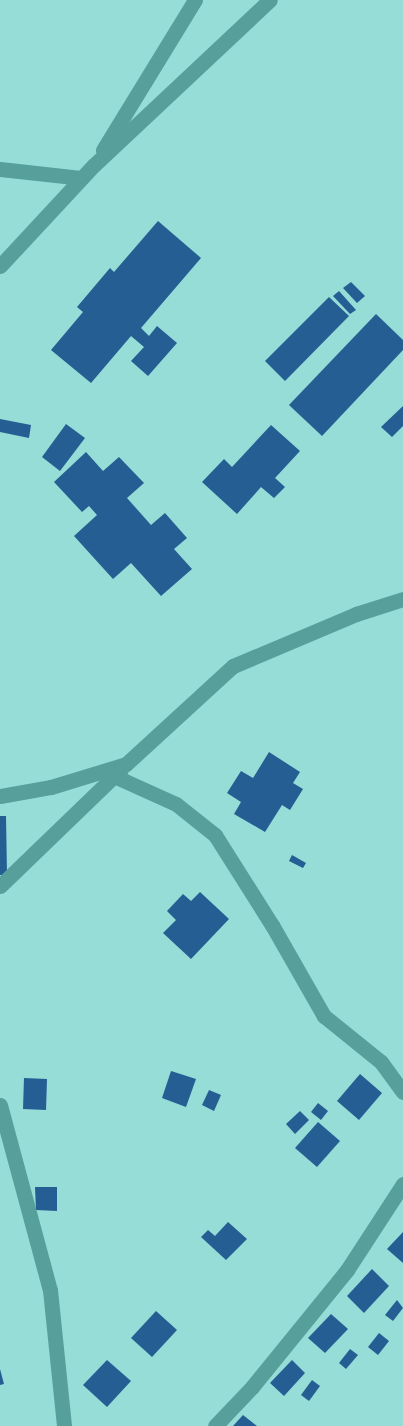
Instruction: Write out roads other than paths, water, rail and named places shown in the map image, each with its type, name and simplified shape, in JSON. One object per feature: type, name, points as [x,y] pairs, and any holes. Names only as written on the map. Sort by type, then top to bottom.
[{"type":"street","points":[[94,165],[195,0]]},
{"type":"street","points":[[0,266],[94,165],[270,0]]},
{"type":"street","points":[[0,169],[81,178]]},
{"type":"street","points":[[0,886],[126,764],[233,666],[356,614],[403,599]]},
{"type":"street","points":[[0,796],[51,787],[126,764]]},
{"type":"street","points":[[114,776],[176,804],[215,835],[324,1016],[381,1062],[403,1092]]},
{"type":"street","points":[[0,1105],[50,1290],[64,1426]]},
{"type":"street","points":[[215,1426],[252,1387],[347,1270],[403,1184]]}]
